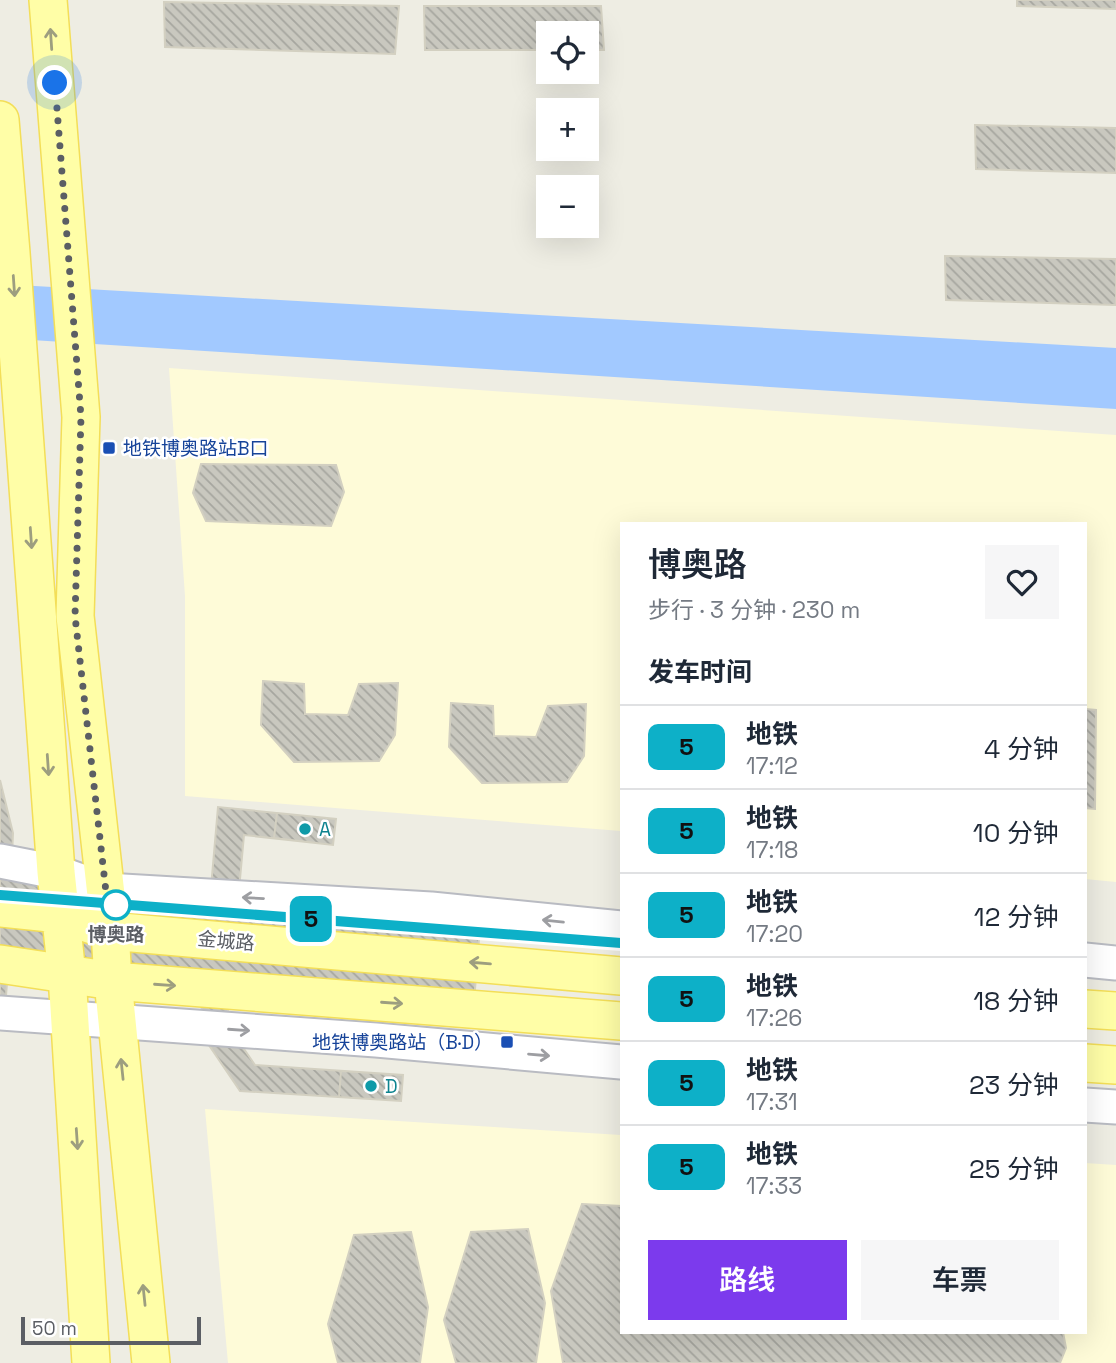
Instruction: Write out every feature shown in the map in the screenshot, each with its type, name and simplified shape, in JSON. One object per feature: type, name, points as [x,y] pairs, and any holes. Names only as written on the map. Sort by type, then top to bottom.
[{"type":"main road","points":[[48,0],[81,417],[75,616],[106,890],[151,1363]]},
{"type":"main road","points":[[0,120],[56,872],[67,975],[92,1363]]},
{"type":"main road","points":[[0,861],[56,872],[106,890],[431,909],[620,928]]},
{"type":"main road","name":"金城路","points":[[0,908],[60,914],[110,931],[620,976]]},
{"type":"main road","points":[[1087,960],[1116,962]]},
{"type":"main road","points":[[0,964],[113,981],[620,1021]]},
{"type":"main road","points":[[1087,1009],[1116,1012]]},
{"type":"main road","points":[[0,1013],[376,1040],[620,1062]]},
{"type":"main road","points":[[1087,1063],[1116,1065]]},
{"type":"shaded area","points":[[169,368],[1116,435],[1116,882],[1087,879],[1087,522],[620,522],[620,831],[185,796],[185,596]]},
{"type":"shaded area","points":[[205,1109],[620,1135],[620,1334],[1087,1334],[1087,1163],[1116,1165],[1116,1363],[228,1363]]},
{"type":"water","points":[[0,284],[1116,348],[1116,409],[0,338]]},
{"type":"building","points":[[1017,0],[1116,0],[1116,9],[1017,6]]},
{"type":"building","points":[[164,2],[399,6],[395,54],[165,47]]},
{"type":"building","points":[[424,6],[601,6],[604,50],[599,50],[599,21],[536,21],[536,50],[425,50]]},
{"type":"building","points":[[975,125],[1116,128],[1116,173],[976,169]]},
{"type":"building","points":[[945,256],[1116,259],[1116,305],[946,300]]},
{"type":"building","points":[[201,464],[336,465],[344,492],[331,526],[206,521],[193,493]]},
{"type":"building","points":[[263,681],[304,684],[305,714],[348,715],[359,684],[398,683],[395,735],[379,761],[294,762],[261,725]]},
{"type":"building","points":[[451,703],[493,706],[494,736],[536,737],[548,706],[586,704],[584,756],[567,782],[482,783],[449,747]]},
{"type":"building","points":[[1087,709],[1096,710],[1095,809],[1087,808]]},
{"type":"building","name":"博奥路","points":[[0,780],[13,833],[11,880],[210,899],[218,807],[336,819],[333,845],[244,835],[238,901],[481,914],[474,1002],[230,978],[227,1024],[255,1065],[403,1075],[401,1101],[240,1091],[200,1032],[204,977],[9,960],[4,1019],[0,1022]]},
{"type":"building","name":"A","points":[[277,813],[336,819],[333,845],[274,838]]},
{"type":"building","name":"D","points":[[341,1071],[403,1075],[401,1101],[339,1097]]},
{"type":"building","points":[[582,1204],[620,1206],[620,1334],[1063,1334],[1066,1348],[1060,1363],[563,1363],[551,1291]]},
{"type":"building","points":[[528,1229],[545,1303],[536,1363],[456,1363],[444,1320],[471,1232]]},
{"type":"building","points":[[411,1232],[428,1307],[420,1363],[338,1363],[328,1324],[354,1235]]},
{"type":"metro line","name":"5","points":[[0,895],[620,943]]},
{"type":"place","name":"地铁博奥路站B口","points":[[109,448]]},
{"type":"place","name":"A","points":[[305,829]]},
{"type":"place","name":"博奥路","points":[[116,905]]},
{"type":"place","name":"地铁博奥路站（B·D）","points":[[507,1042]]},
{"type":"place","name":"D","points":[[371,1086]]},
{"type":"route","points":[[55,83],[81,417],[75,616],[108,910],[116,905]]}]
